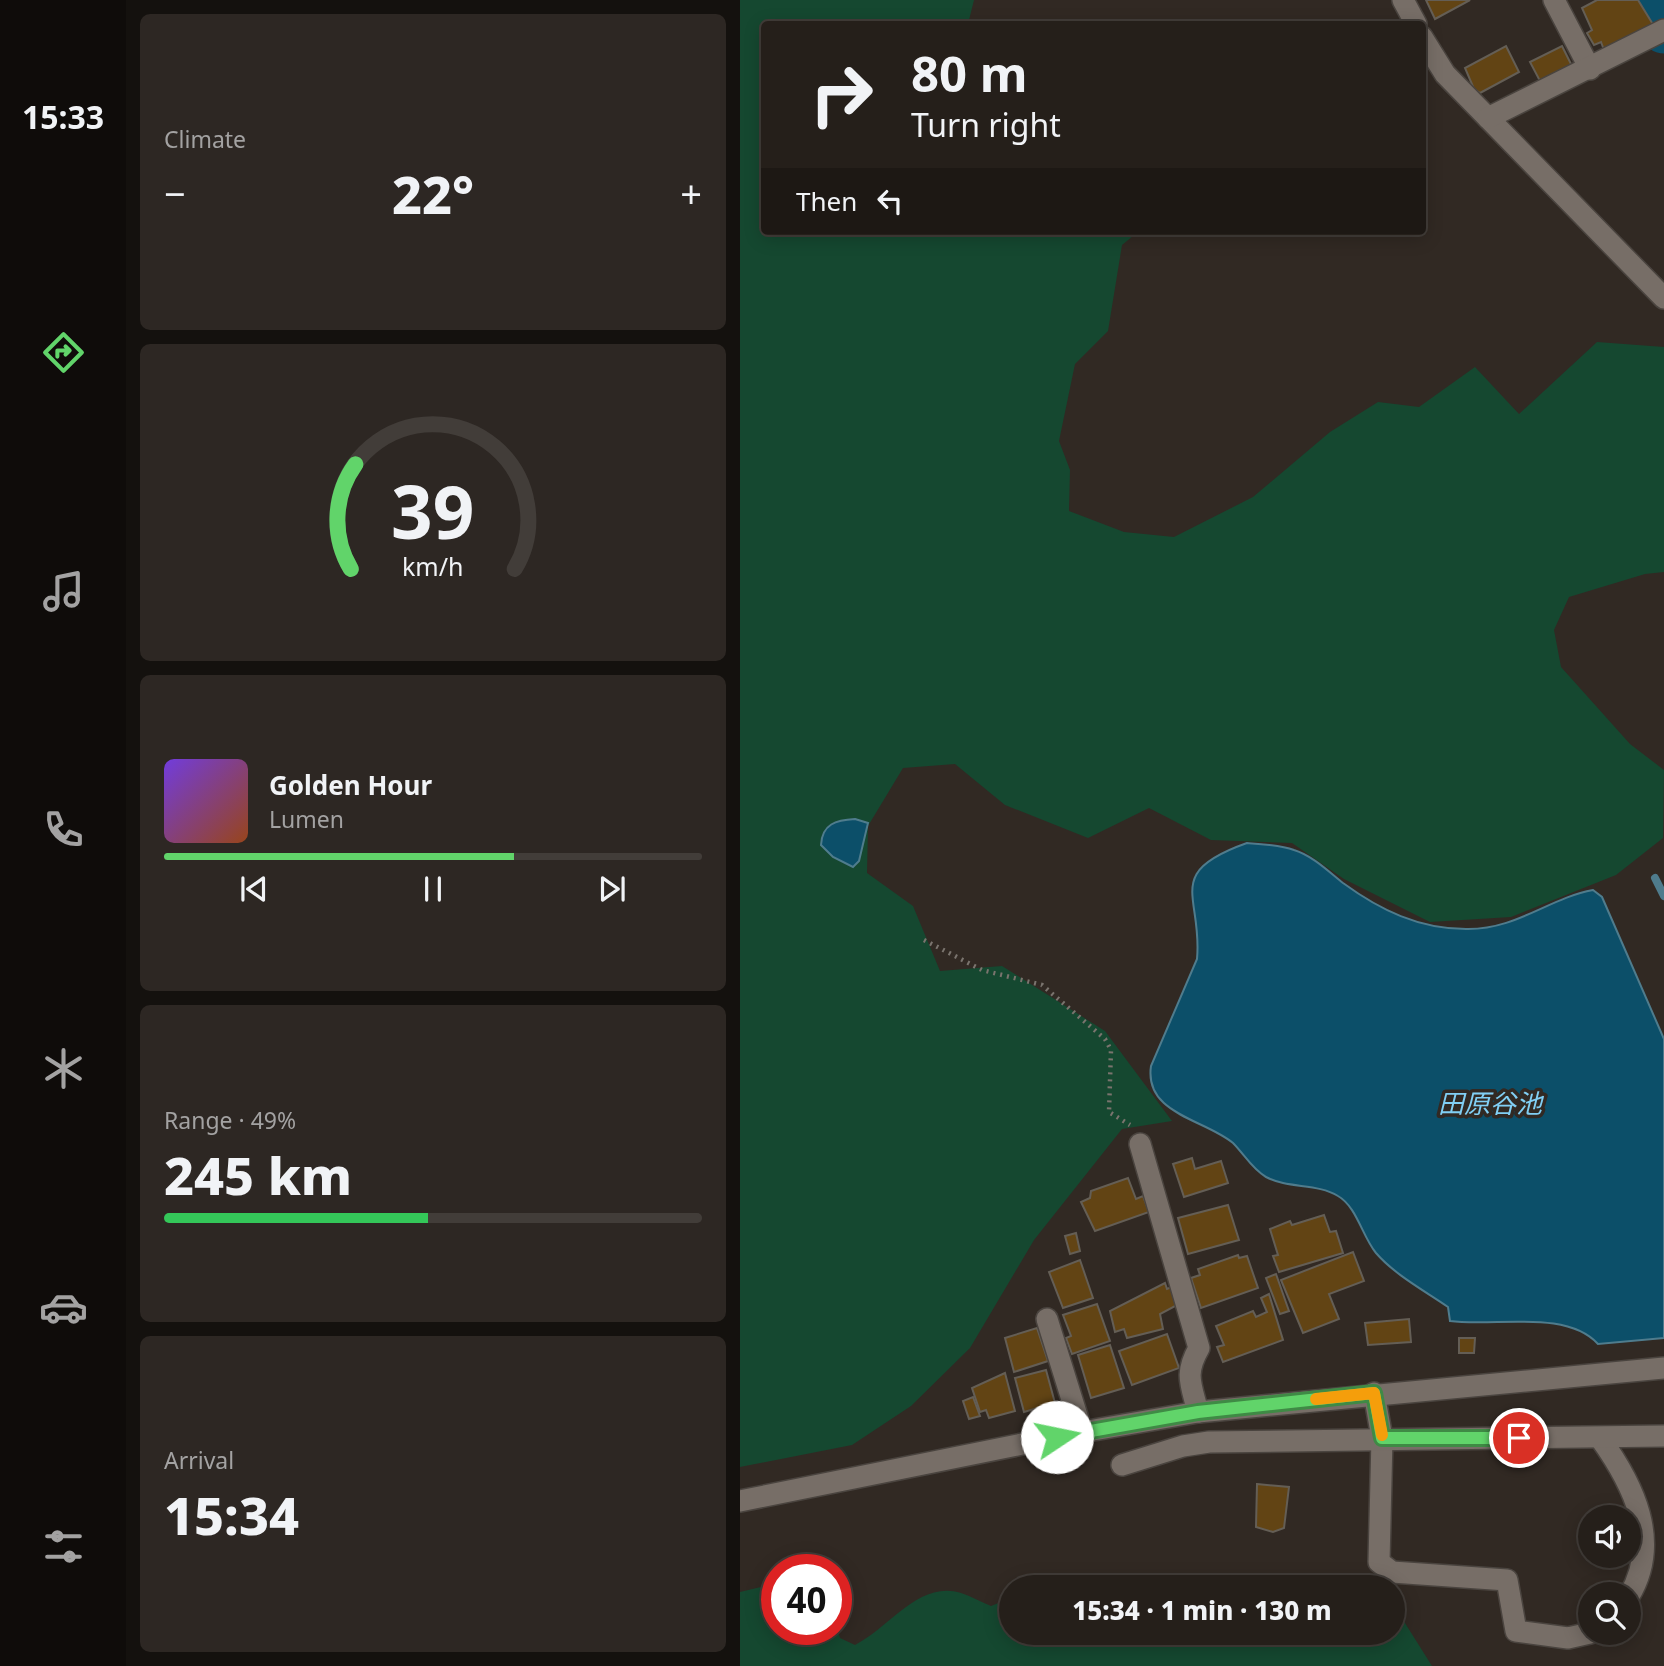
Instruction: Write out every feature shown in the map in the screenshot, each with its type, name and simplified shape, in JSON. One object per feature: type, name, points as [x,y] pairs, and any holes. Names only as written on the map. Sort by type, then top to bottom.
[{"type":"street","points":[[1403,0],[1414,21]]},
{"type":"street","points":[[1554,0],[1590,69]]},
{"type":"street","points":[[1488,118],[1662,32]]},
{"type":"street","points":[[1426,43],[1445,74],[1664,298]]},
{"type":"street","points":[[1140,1144],[1199,1348],[1189,1366],[1198,1412]]},
{"type":"street","points":[[1047,1319],[1082,1432]]},
{"type":"street","points":[[740,1501],[1082,1432],[1198,1412],[1374,1393],[1664,1368]]},
{"type":"street","points":[[1374,1393],[1382,1438],[1379,1562],[1392,1572],[1508,1580],[1516,1631],[1568,1638],[1578,1636]]},
{"type":"street","points":[[1122,1465],[1183,1446],[1209,1442],[1664,1436]]},
{"type":"street","points":[[1600,1438],[1624,1471],[1639,1507],[1645,1538],[1637,1582]]},
{"type":"path","points":[[924,940],[982,970],[1042,985],[1105,1040],[1112,1056],[1107,1098],[1109,1112],[1132,1126],[1140,1144]]},
{"type":"green space","points":[[740,0],[974,0],[969,21],[761,21],[761,235],[1134,235],[1122,245],[1108,331],[1075,364],[1059,441],[1070,470],[1069,511],[1124,532],[1174,537],[1253,497],[1330,432],[1378,402],[1419,407],[1475,367],[1519,414],[1597,342],[1664,347],[1664,572],[1645,574],[1569,597],[1554,630],[1561,667],[1630,744],[1664,770],[1663,838],[1616,875],[1511,917],[1430,922],[1344,879],[1292,843],[1211,840],[1149,808],[1088,838],[1005,805],[955,764],[903,768],[868,826],[867,873],[913,906],[940,971],[1002,966],[1105,1031],[1172,1121],[1122,1129],[1034,1240],[970,1348],[911,1406],[852,1445],[740,1467]]},
{"type":"green space","points":[[761,1587],[761,1645],[855,1645],[918,1599],[946,1591],[965,1594],[991,1606],[999,1603],[999,1645],[1405,1645],[1405,1623],[1432,1666],[740,1666],[740,1592]]},
{"type":"water","points":[[855,819],[868,823],[859,861],[853,867],[833,857],[821,845],[824,832],[831,824]]},
{"type":"water","name":"田原谷池","points":[[1247,843],[1289,848],[1301,853],[1371,902],[1416,922],[1432,926],[1484,928],[1517,919],[1577,894],[1593,890],[1602,897],[1664,1039],[1664,1338],[1598,1344],[1584,1333],[1568,1326],[1549,1323],[1450,1321],[1448,1307],[1401,1276],[1376,1253],[1345,1201],[1321,1189],[1266,1177],[1252,1166],[1233,1143],[1178,1114],[1157,1095],[1151,1082],[1151,1066],[1197,959],[1192,889],[1195,876],[1204,865],[1221,854]]},
{"type":"building","points":[[1426,0],[1470,0],[1435,19]]},
{"type":"building","points":[[1597,0],[1638,0],[1654,26],[1604,50],[1601,42],[1594,45],[1587,33],[1592,30],[1582,8]]},
{"type":"building","points":[[1506,46],[1519,72],[1480,93],[1474,89],[1465,68]]},
{"type":"building","points":[[1562,46],[1572,66],[1540,81],[1530,62]]},
{"type":"building","points":[[1192,1158],[1195,1169],[1221,1161],[1228,1183],[1184,1197],[1173,1164]]},
{"type":"building","points":[[1128,1178],[1136,1199],[1143,1196],[1149,1212],[1095,1231],[1081,1202],[1090,1198],[1091,1191]]},
{"type":"building","points":[[1228,1205],[1239,1240],[1188,1254],[1178,1218]]},
{"type":"building","points":[[1324,1215],[1330,1232],[1336,1231],[1343,1253],[1279,1272],[1273,1256],[1278,1255],[1270,1229],[1290,1221],[1292,1225]]},
{"type":"building","points":[[1076,1233],[1080,1251],[1070,1254],[1065,1236]]},
{"type":"building","points":[[1353,1252],[1364,1281],[1329,1294],[1339,1319],[1303,1333],[1281,1280]]},
{"type":"building","points":[[1238,1255],[1239,1258],[1247,1256],[1258,1288],[1201,1308],[1191,1278],[1200,1275],[1198,1269]]},
{"type":"building","points":[[1080,1260],[1093,1298],[1063,1308],[1049,1272]]},
{"type":"building","points":[[1276,1274],[1289,1311],[1280,1314],[1266,1278]]},
{"type":"building","points":[[1165,1283],[1167,1289],[1174,1286],[1179,1304],[1160,1314],[1163,1329],[1127,1338],[1124,1329],[1115,1332],[1110,1311]]},
{"type":"building","points":[[1269,1294],[1283,1340],[1223,1362],[1217,1347],[1224,1345],[1216,1326],[1253,1311],[1256,1317],[1267,1312],[1261,1298]]},
{"type":"building","points":[[1097,1304],[1110,1341],[1072,1354],[1066,1338],[1071,1336],[1063,1315]]},
{"type":"building","points":[[1409,1319],[1411,1342],[1368,1345],[1365,1323]]},
{"type":"building","points":[[1037,1328],[1048,1361],[1014,1372],[1005,1338]]},
{"type":"building","points":[[1167,1334],[1179,1368],[1132,1385],[1119,1351]]},
{"type":"building","points":[[1459,1338],[1475,1338],[1474,1353],[1459,1353]]},
{"type":"building","points":[[1110,1345],[1124,1388],[1091,1398],[1078,1355]]},
{"type":"building","points":[[1046,1370],[1055,1403],[1024,1412],[1015,1378]]},
{"type":"building","points":[[1005,1373],[1015,1411],[989,1418],[986,1410],[980,1412],[972,1388]]},
{"type":"building","points":[[973,1397],[980,1416],[969,1419],[963,1401]]},
{"type":"building","points":[[1257,1484],[1289,1487],[1284,1528],[1273,1532],[1256,1527]]},
{"type":"waterway","points":[[1648,0],[1664,30]]},
{"type":"waterway","points":[[1655,878],[1664,896]]},
{"type":"slow traffic","points":[[1316,1399],[1374,1393],[1382,1435]]},
{"type":"route","points":[[1057,1437],[1198,1412],[1374,1393],[1382,1438],[1519,1438]]}]
